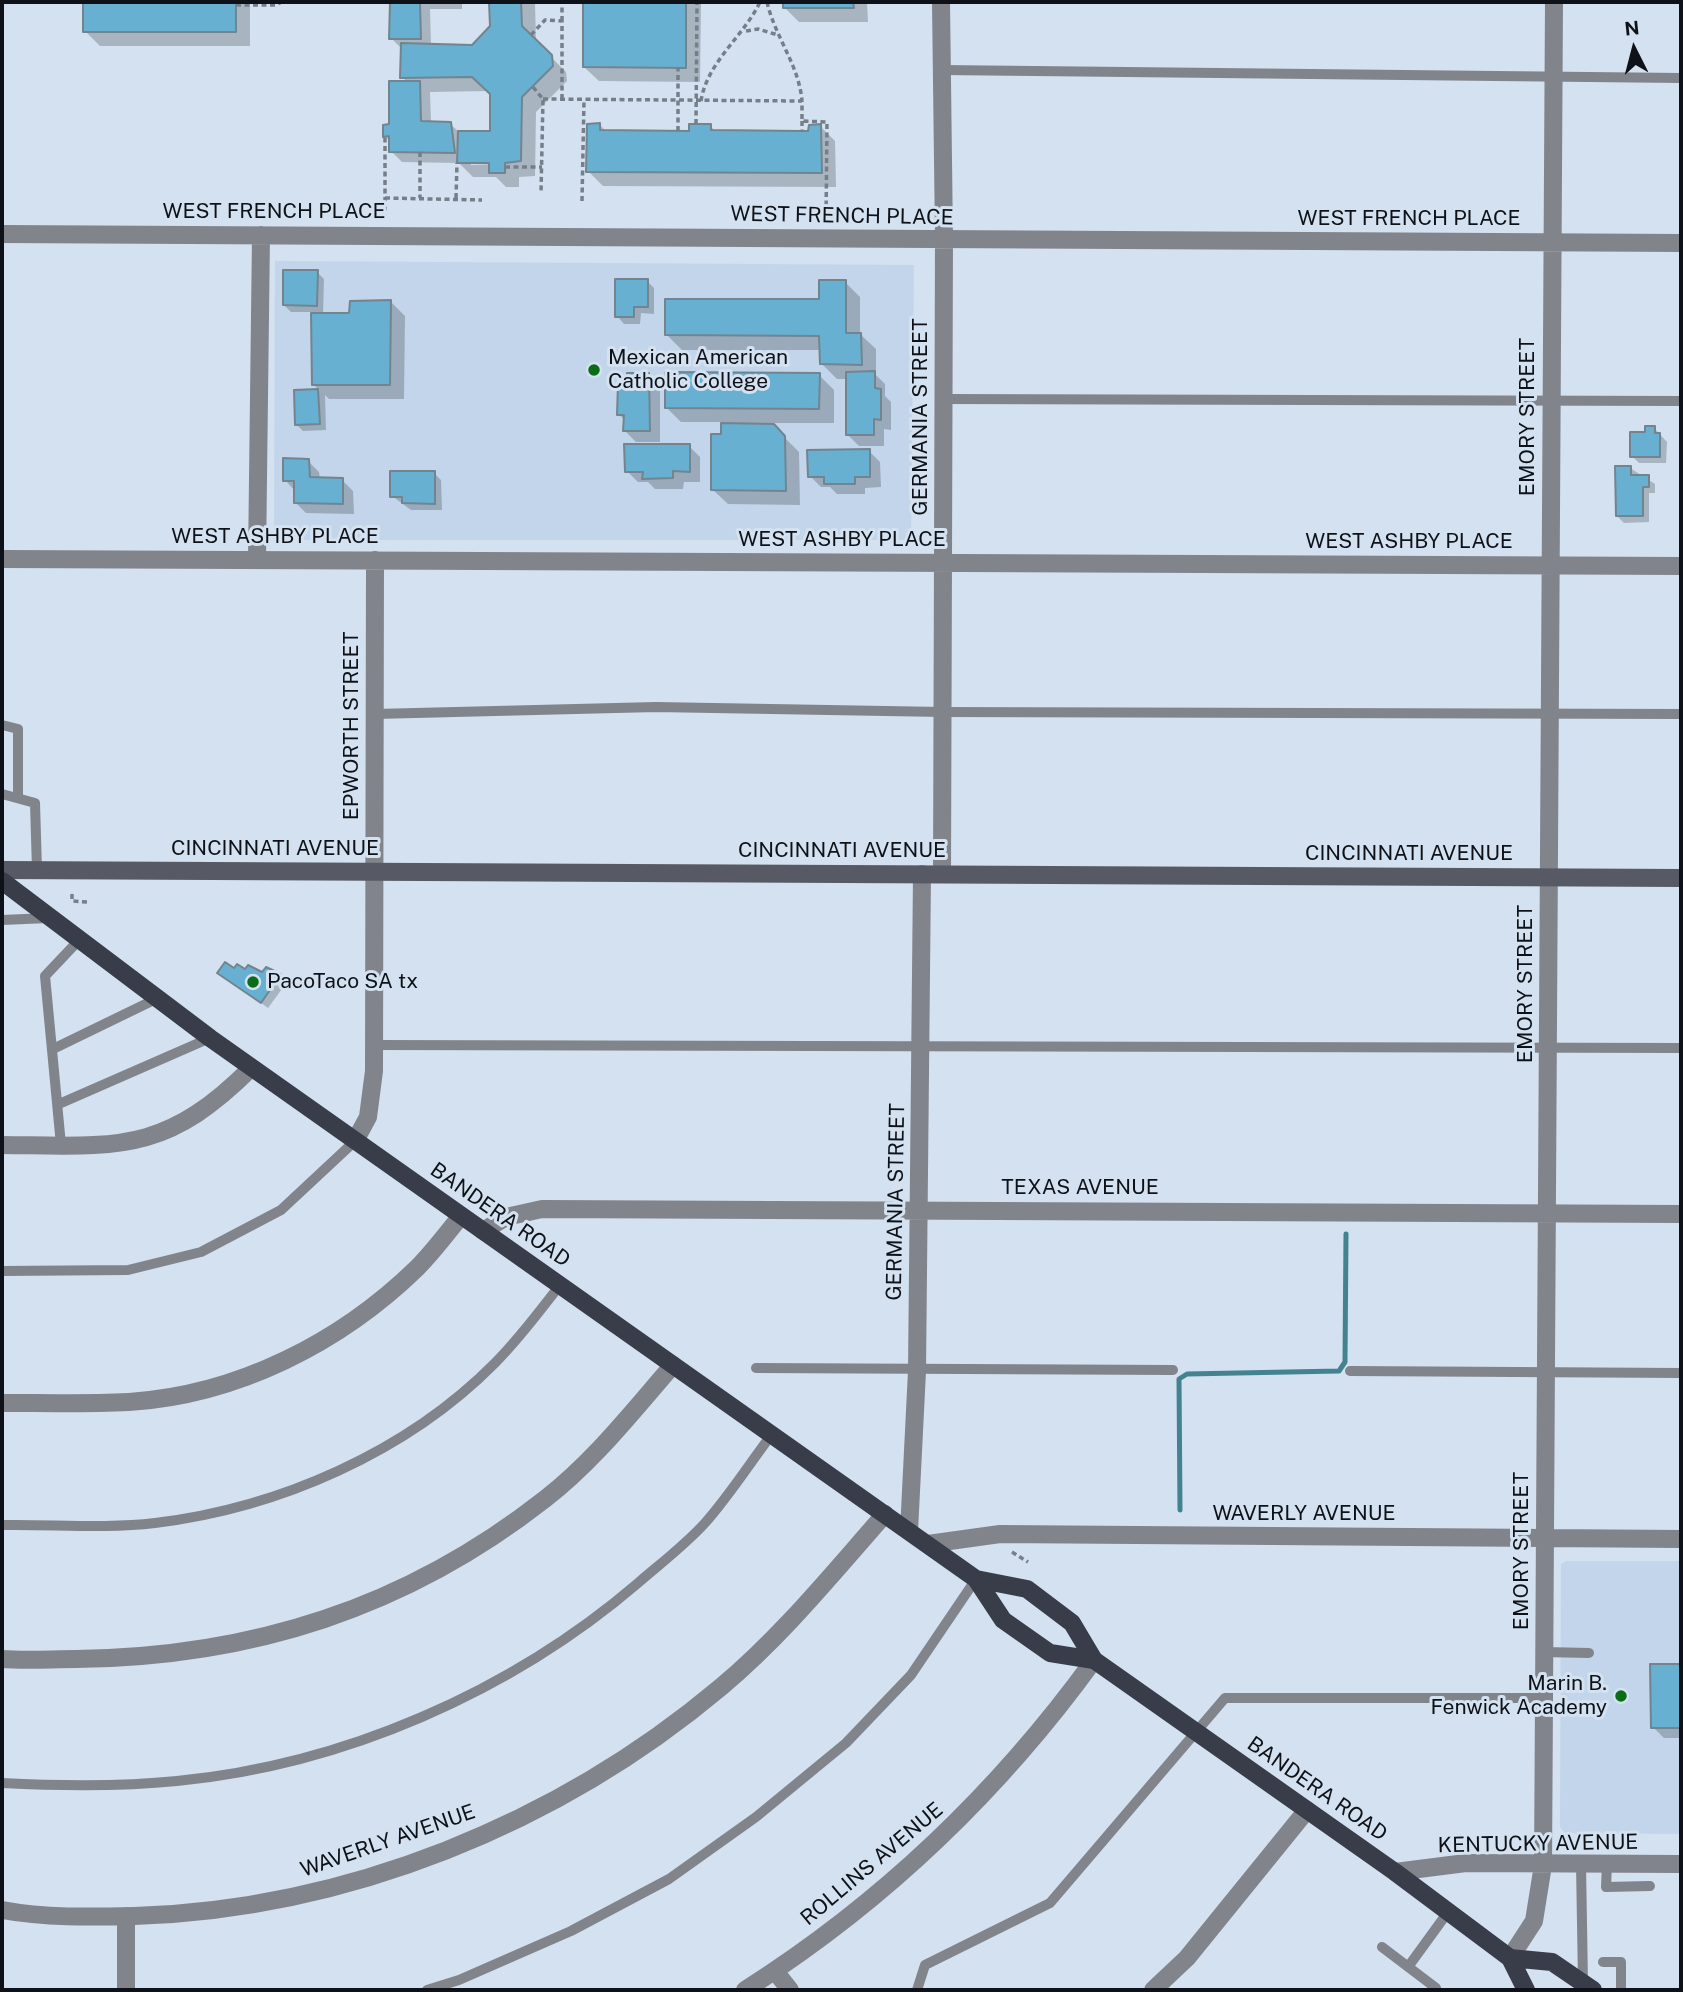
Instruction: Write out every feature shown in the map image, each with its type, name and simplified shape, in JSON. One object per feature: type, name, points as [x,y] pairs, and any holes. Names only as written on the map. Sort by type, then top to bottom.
[{"type":"main road","name":"BANDERA ROAD","points":[[2,881],[251,1068],[976,1579],[1003,1620],[1050,1653],[1094,1660]]},
{"type":"main road","name":"BANDERA ROAD","points":[[976,1579],[1027,1589],[1072,1623],[1094,1660],[1395,1872],[1510,1958],[1526,1990]]},
{"type":"main road","points":[[1510,1958],[1552,1962],[1588,1987]]},
{"type":"street","name":"GERMANIA STREET","points":[[941,2],[944,239],[942,874]]},
{"type":"street","name":"EMORY STREET","points":[[1510,1958],[1534,1921],[1543,1865],[1549,1214],[1553,2]]},
{"type":"street","name":"WEST FRENCH PLACE","points":[[2,234],[1681,243]]},
{"type":"street","points":[[257,560],[261,235]]},
{"type":"street","name":"WEST ASHBY PLACE","points":[[2,559],[1681,566]]},
{"type":"street","name":"EPWORTH STREET","points":[[355,1141],[369,1117],[374,1045],[375,560]]},
{"type":"street","name":"CINCINNATI AVENUE","points":[[2,870],[1681,878]]},
{"type":"street","name":"GERMANIA STREET","points":[[909,1531],[917,1371],[922,874]]},
{"type":"street","points":[[2,1145],[109,1144],[150,1138],[169,1131],[221,1098],[251,1068]]},
{"type":"street","name":"TEXAS AVENUE","points":[[483,1231],[506,1217],[542,1209],[1681,1214]]},
{"type":"street","points":[[2,1403],[141,1400],[219,1385],[262,1370],[337,1333],[379,1302],[419,1267],[461,1216]]},
{"type":"street","points":[[2,1659],[133,1658],[208,1650],[281,1634],[352,1611],[421,1580],[486,1542],[546,1498],[602,1448],[673,1365]]},
{"type":"street","name":"WAVERLY AVENUE","points":[[2,1910],[51,1915],[126,1916],[214,1911],[263,1904],[322,1890],[462,1844],[553,1801],[639,1750],[719,1689],[793,1620],[885,1514]]},
{"type":"street","name":"WAVERLY AVENUE","points":[[928,1544],[1000,1534],[1681,1539]]},
{"type":"street","name":"ROLLINS AVENUE","points":[[745,1990],[839,1924],[940,1840],[1022,1754],[1094,1660]]},
{"type":"street","points":[[1153,1990],[1187,1958],[1307,1810]]},
{"type":"street","name":"KENTUCKY AVENUE","points":[[1395,1872],[1466,1863],[1681,1864]]},
{"type":"street","points":[[126,1916],[126,1990]]},
{"type":"street","points":[[775,1971],[790,1990]]},
{"type":"lane","points":[[941,70],[1681,78]]},
{"type":"lane","points":[[944,399],[1681,401]]},
{"type":"lane","points":[[375,714],[656,707],[943,712],[1681,714]]},
{"type":"lane","points":[[2,725],[18,729],[18,798]]},
{"type":"lane","points":[[2,794],[35,803],[37,870]]},
{"type":"lane","points":[[2,920],[51,918]]},
{"type":"lane","points":[[61,1145],[45,976],[80,939]]},
{"type":"lane","points":[[53,1049],[158,998]]},
{"type":"lane","points":[[59,1104],[210,1038]]},
{"type":"lane","points":[[374,1045],[1681,1048]]},
{"type":"lane","points":[[2,1271],[128,1270],[201,1252],[281,1210],[355,1141]]},
{"type":"lane","points":[[2,1525],[79,1528],[155,1523],[210,1514],[316,1480],[391,1443],[452,1401],[495,1364],[560,1285]]},
{"type":"lane","points":[[756,1368],[917,1371],[1173,1370]]},
{"type":"lane","points":[[1350,1371],[1681,1373]]},
{"type":"lane","points":[[2,1783],[77,1786],[177,1781],[231,1773],[336,1747],[422,1716],[486,1686],[600,1616],[705,1523],[772,1434]]},
{"type":"lane","points":[[427,1990],[459,1980],[571,1931],[633,1899],[669,1879],[756,1817],[846,1743],[911,1675],[976,1579]]},
{"type":"lane","points":[[1544,1652],[1589,1653]]},
{"type":"lane","points":[[917,1990],[925,1965],[1050,1903],[1198,1733],[1225,1698],[1544,1698]]},
{"type":"lane","points":[[1581,1864],[1588,1987]]},
{"type":"lane","points":[[1606,1864],[1606,1887],[1650,1886]]},
{"type":"lane","points":[[1408,1967],[1448,1912]]},
{"type":"lane","points":[[1382,1947],[1436,1988]]},
{"type":"lane","points":[[1603,1962],[1621,1962],[1621,1990]]},
{"type":"path","points":[[236,5],[275,5],[282,2]]},
{"type":"path","points":[[562,2],[562,100]]},
{"type":"path","points":[[696,124],[699,101],[697,2]]},
{"type":"path","points":[[699,101],[716,65],[744,32],[760,2]]},
{"type":"path","points":[[767,2],[778,35],[796,70],[802,101],[802,131]]},
{"type":"path","points":[[531,35],[545,20],[562,21]]},
{"type":"path","points":[[744,32],[758,29],[778,35]]},
{"type":"path","points":[[678,68],[678,131]]},
{"type":"path","points":[[533,86],[543,99],[541,193]]},
{"type":"path","points":[[543,99],[802,101]]},
{"type":"path","points":[[582,201],[584,100]]},
{"type":"path","points":[[802,121],[827,122],[825,239]]},
{"type":"path","points":[[385,235],[386,136]]},
{"type":"path","points":[[420,152],[421,198]]},
{"type":"path","points":[[456,198],[457,163]]},
{"type":"path","points":[[505,167],[541,167]]},
{"type":"path","points":[[385,198],[482,200]]},
{"type":"path","points":[[72,894],[72,901],[87,902]]},
{"type":"shaded area","name":"Mexican American Catholic College","points":[[275,261],[914,265],[911,540],[274,540]]},
{"type":"shaded area","name":"Marin B. Fenwick Academy","points":[[1567,1561],[1681,1561],[1681,1834],[1565,1833],[1560,1827],[1561,1564]]},
{"type":"building","points":[[83,2],[236,2],[236,32],[83,32]]},
{"type":"building","points":[[390,2],[420,2],[421,39],[389,39]]},
{"type":"building","points":[[489,2],[521,2],[522,26],[552,55],[553,66],[522,97],[521,161],[505,163],[505,173],[489,173],[489,163],[457,163],[458,131],[490,131],[490,94],[472,77],[400,78],[401,43],[472,45],[490,26]]},
{"type":"building","points":[[583,2],[686,2],[686,68],[583,67]]},
{"type":"building","points":[[783,2],[853,2],[854,8],[783,8]]},
{"type":"building","points":[[389,81],[420,81],[421,121],[451,122],[455,153],[389,152],[389,136],[383,137],[383,125],[389,124]]},
{"type":"building","points":[[600,123],[600,130],[689,131],[689,124],[711,124],[711,130],[808,131],[809,125],[821,124],[822,173],[586,172],[587,124]]},
{"type":"building","points":[[283,270],[318,270],[317,306],[283,305]]},
{"type":"building","points":[[615,279],[648,279],[648,307],[634,307],[634,317],[615,317]]},
{"type":"building","points":[[819,280],[846,280],[846,333],[861,333],[862,365],[820,364],[819,336],[665,335],[665,299],[819,299]]},
{"type":"building","points":[[391,300],[390,385],[312,385],[311,313],[349,313],[350,301]]},
{"type":"building","points":[[875,371],[875,388],[881,389],[881,420],[874,419],[874,435],[846,435],[846,372]]},
{"type":"building","points":[[665,372],[820,373],[819,409],[665,408]]},
{"type":"building","points":[[627,373],[649,373],[650,431],[623,431],[624,415],[617,415],[618,383],[627,384]]},
{"type":"building","points":[[318,389],[320,424],[295,425],[294,390]]},
{"type":"building","points":[[721,423],[774,424],[785,436],[786,491],[711,490],[711,434],[721,434]]},
{"type":"building","points":[[1645,426],[1655,426],[1655,433],[1660,433],[1660,457],[1630,457],[1630,432],[1645,432]]},
{"type":"building","points":[[624,444],[690,444],[690,472],[673,471],[673,478],[642,479],[643,472],[625,472]]},
{"type":"building","points":[[870,449],[870,477],[855,477],[855,484],[824,484],[824,477],[808,477],[807,450]]},
{"type":"building","points":[[283,458],[309,459],[310,477],[343,478],[343,504],[294,503],[294,481],[283,481]]},
{"type":"building","points":[[1615,466],[1631,466],[1631,475],[1649,475],[1649,487],[1643,487],[1643,516],[1616,516]]},
{"type":"building","points":[[390,471],[435,471],[435,504],[402,503],[402,497],[390,497]]},
{"type":"building","points":[[225,962],[234,968],[237,964],[245,969],[248,965],[262,972],[266,967],[281,974],[261,1003],[217,973]]},
{"type":"building","points":[[1650,1664],[1681,1664],[1681,1728],[1651,1728]]},
{"type":"waterway","points":[[1180,1510],[1179,1379],[1187,1374],[1339,1371],[1345,1362],[1346,1234]]},
{"type":"place","name":"Mexican American Catholic College","points":[[594,370]]},
{"type":"place","name":"PacoTaco SA tx","points":[[253,982]]},
{"type":"place","name":"Marin B. Fenwick Academy","points":[[1621,1696]]}]
